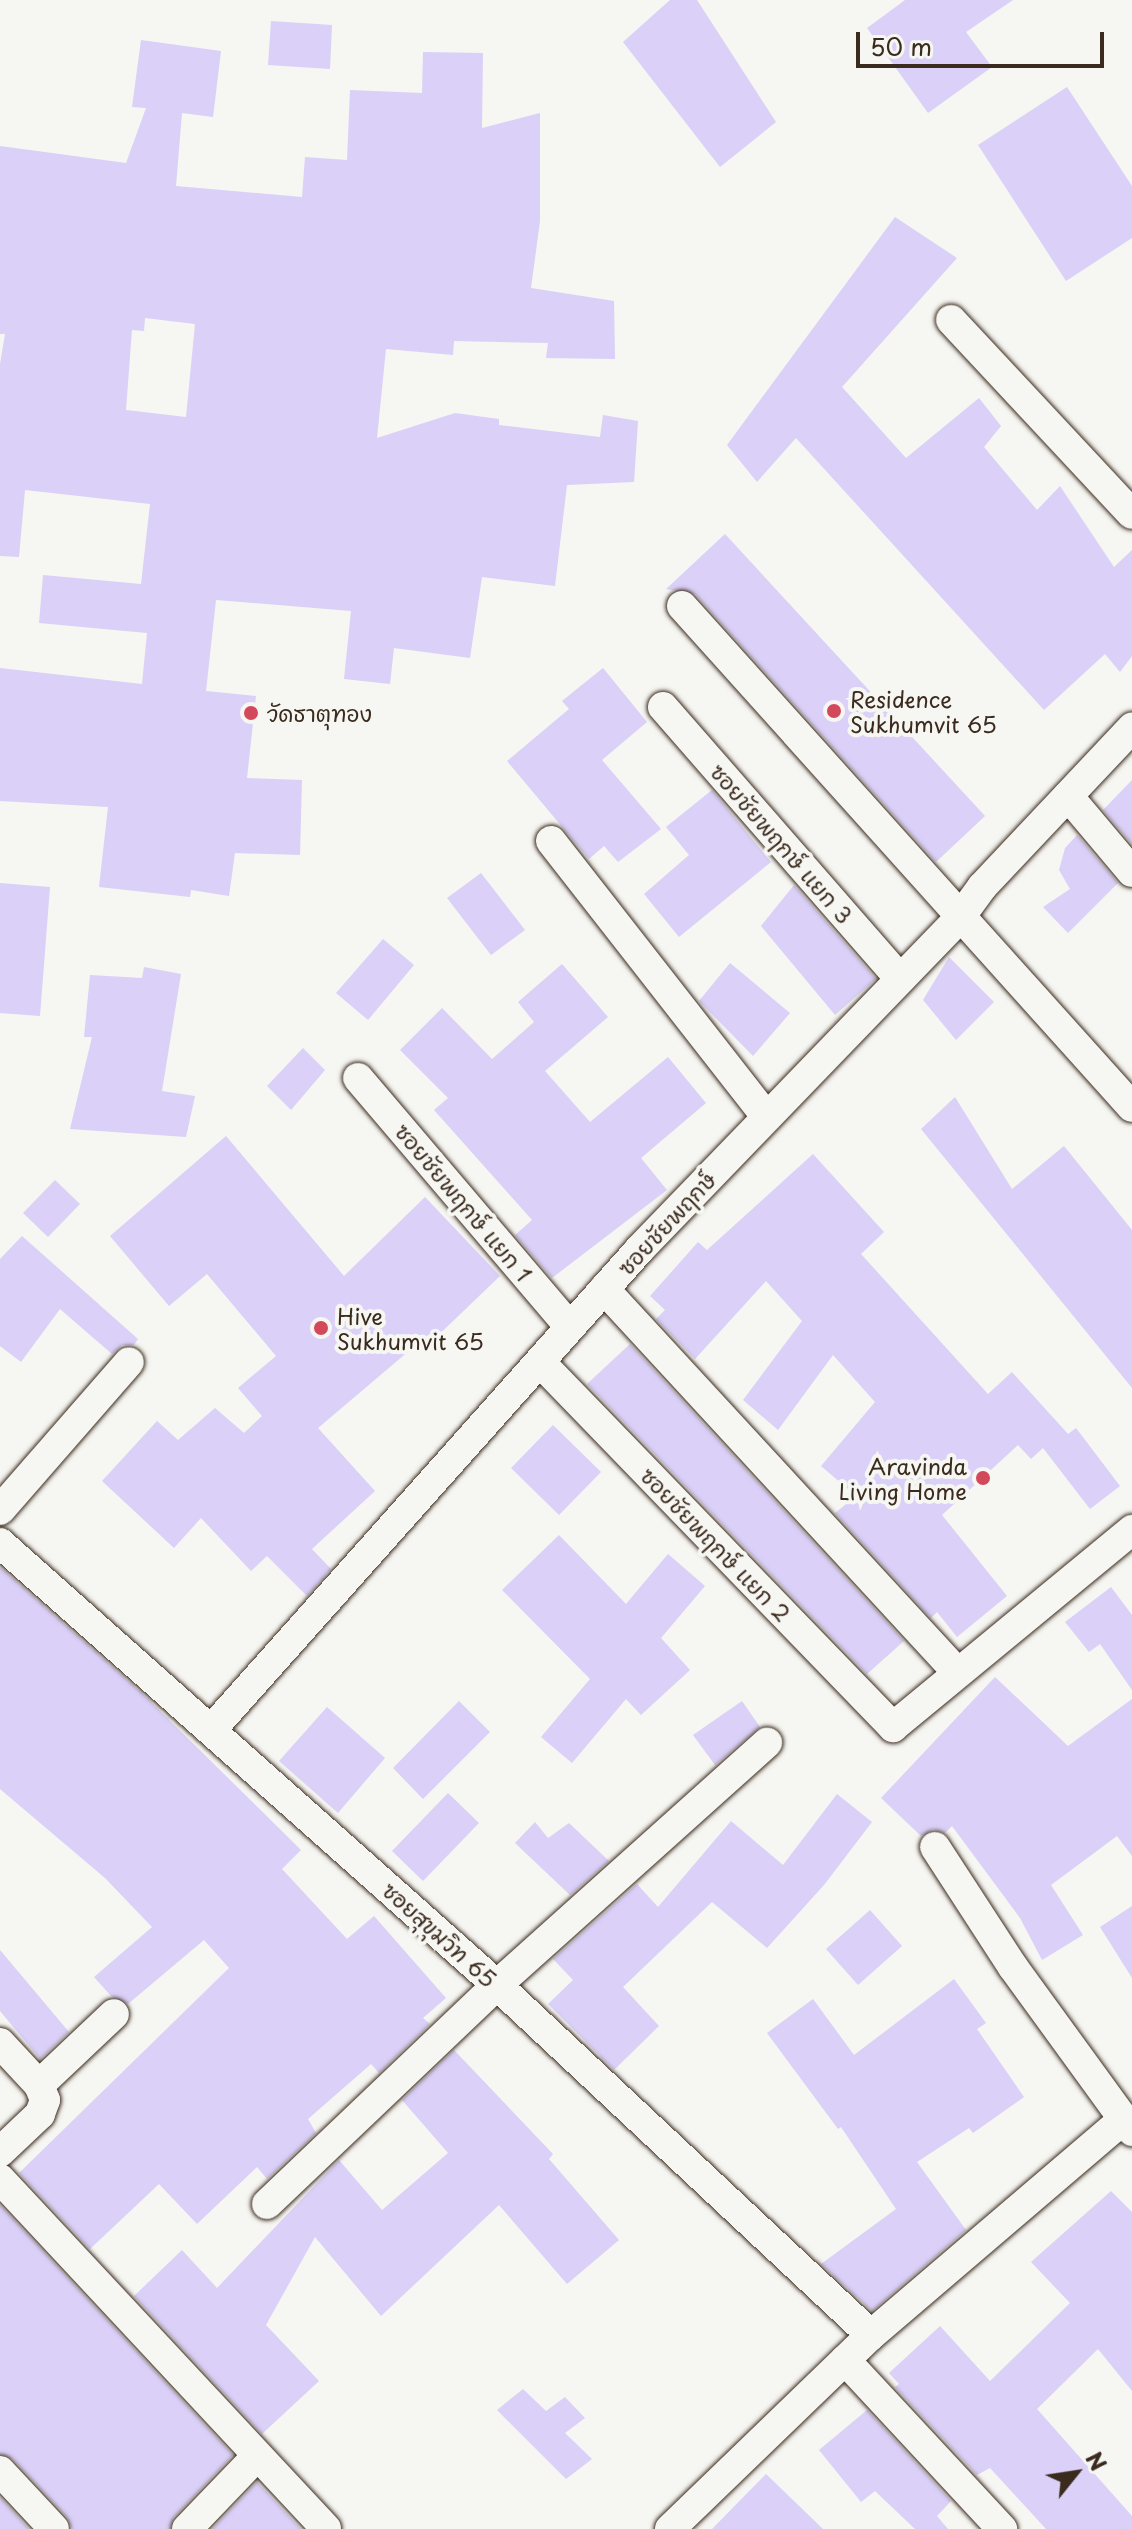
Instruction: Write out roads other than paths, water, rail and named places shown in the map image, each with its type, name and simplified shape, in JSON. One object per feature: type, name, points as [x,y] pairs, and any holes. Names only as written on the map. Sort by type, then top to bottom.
[{"type":"street","points":[[951,320],[1132,514]]},
{"type":"street","points":[[682,606],[1132,1107]]},
{"type":"street","name":"ซอยชัยพฤกษ์ แยก 3","points":[[663,707],[900,979]]},
{"type":"street","name":"ซอยชัยพฤกษ์","points":[[212,1729],[604,1289],[961,916],[1132,728]]},
{"type":"street","points":[[1068,796],[1132,872]]},
{"type":"street","points":[[551,841],[767,1117]]},
{"type":"street","name":"ซอยชัยพฤกษ์ แยก 1","points":[[358,1078],[570,1327]]},
{"type":"street","points":[[604,1289],[958,1673],[1132,1530]]},
{"type":"street","points":[[0,1510],[129,1362]]},
{"type":"street","name":"ซอยชัยพฤกษ์ แยก 2","points":[[540,1362],[893,1727],[958,1673]]},
{"type":"street","name":"ซอยสุขุมวิท 65","points":[[0,1543],[497,1985],[871,2335]]},
{"type":"street","points":[[267,2204],[497,1985],[767,1743]]},
{"type":"street","points":[[670,2529],[871,2335],[1127,2126],[935,1847]]},
{"type":"street","points":[[39,2085],[114,2014]]},
{"type":"street","points":[[0,2043],[39,2085],[45,2100],[40,2114],[0,2152]]},
{"type":"street","points":[[0,2179],[326,2529]]},
{"type":"street","points":[[845,2360],[1002,2529]]},
{"type":"street","points":[[187,2529],[257,2456]]},
{"type":"street","points":[[0,2471],[54,2529]]},
{"type":"place","name":"Residence Sukhumvit 65","points":[[834,711]]},
{"type":"place","name":"วัดธาตุทอง","points":[[251,713]]},
{"type":"place","name":"Hive Sukhumvit 65","points":[[321,1328]]},
{"type":"place","name":"Aravinda Living Home","points":[[983,1478]]}]
